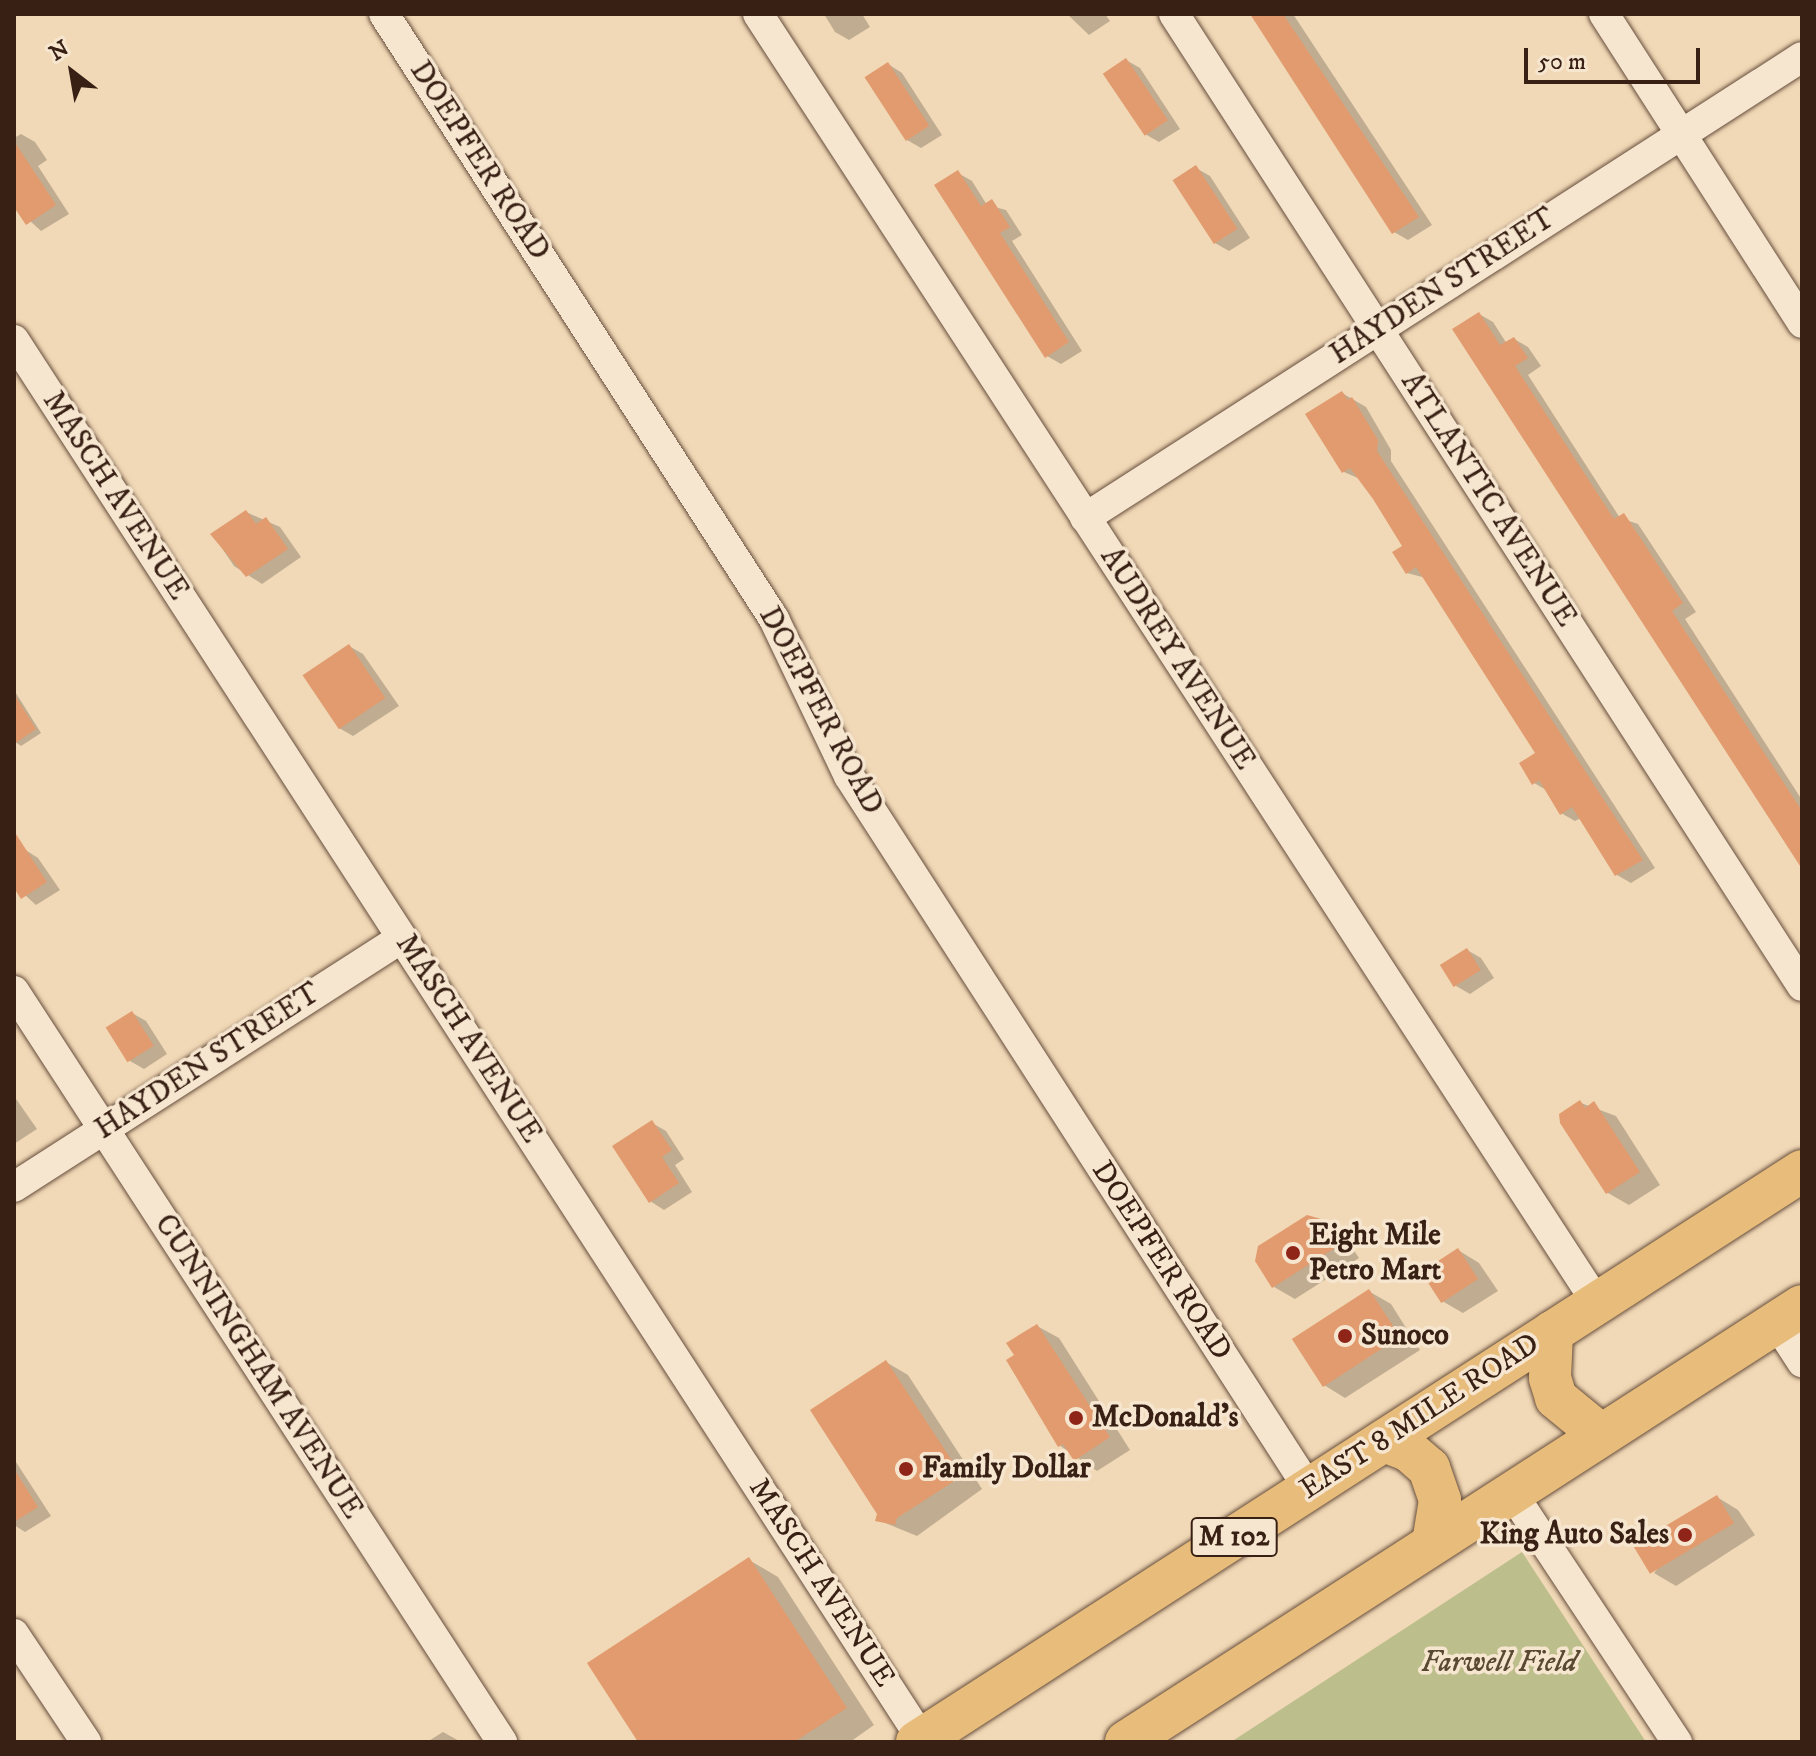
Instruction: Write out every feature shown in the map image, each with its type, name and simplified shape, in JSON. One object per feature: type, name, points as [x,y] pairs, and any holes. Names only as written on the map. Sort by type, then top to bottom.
[{"type":"highway","name":"EAST 8 MILE ROAD","points":[[920,1740],[1802,1171]]},
{"type":"highway","points":[[1126,1742],[1789,1314]]},
{"type":"highway","points":[[1552,1332],[1550,1378],[1556,1398],[1601,1435]]},
{"type":"highway","points":[[1384,1441],[1420,1458],[1436,1482],[1440,1518],[1433,1543]]},
{"type":"street","name":"DOEPFER ROAD","points":[[384,14],[774,619],[849,776],[1309,1489]]},
{"type":"street","name":"AUDREY AVENUE","points":[[758,14],[1597,1303]]},
{"type":"street","name":"ATLANTIC AVENUE","points":[[1174,14],[1802,986]]},
{"type":"street","points":[[1604,14],[1802,323]]},
{"type":"street","name":"HAYDEN STREET","points":[[1085,518],[1802,57]]},
{"type":"street","name":"MASCH AVENUE","points":[[14,340],[920,1740]]},
{"type":"street","name":"HAYDEN STREET","points":[[14,1187],[402,938]]},
{"type":"street","name":"CUNNINGHAM AVENUE","points":[[14,991],[502,1742]]},
{"type":"street","points":[[1789,1314],[1802,1362]]},
{"type":"street","points":[[1512,1493],[1677,1742]]},
{"type":"street","points":[[14,1634],[86,1742]]},
{"type":"green space","name":"Farwell Field","points":[[1522,1552],[1646,1742],[1231,1742]]},
{"type":"building","points":[[1250,14],[1283,14],[1419,217],[1392,234]]},
{"type":"building","points":[[1126,58],[1168,120],[1145,136],[1103,74]]},
{"type":"building","points":[[888,62],[929,126],[906,141],[865,77]]},
{"type":"building","points":[[14,141],[56,205],[26,225],[14,207]]},
{"type":"building","points":[[1196,165],[1237,229],[1214,244],[1173,180]]},
{"type":"building","points":[[958,170],[981,206],[992,199],[1010,227],[1000,233],[1069,342],[1045,358],[934,185]]},
{"type":"building","points":[[1479,312],[1500,345],[1514,337],[1528,358],[1515,366],[1614,519],[1624,513],[1683,603],[1672,611],[1802,811],[1802,869],[1452,329]]},
{"type":"building","points":[[1342,391],[1348,400],[1352,397],[1378,440],[1377,451],[1643,860],[1615,876],[1572,807],[1560,815],[1539,780],[1532,785],[1519,763],[1535,753],[1416,567],[1406,574],[1392,552],[1402,546],[1373,499],[1350,468],[1342,473],[1305,414]]},
{"type":"building","points":[[246,510],[256,524],[266,517],[288,549],[246,577],[210,534]]},
{"type":"building","points":[[349,644],[385,698],[339,729],[303,675]]},
{"type":"building","points":[[14,694],[36,729],[14,744]]},
{"type":"building","points":[[14,831],[47,882],[21,899],[14,888]]},
{"type":"building","points":[[1467,948],[1481,970],[1454,987],[1440,965]]},
{"type":"building","points":[[132,1011],[154,1046],[127,1062],[106,1027]]},
{"type":"building","points":[[1580,1100],[1585,1108],[1594,1101],[1640,1172],[1606,1194],[1560,1123],[1559,1114]]},
{"type":"building","points":[[652,1120],[672,1150],[662,1157],[679,1183],[649,1203],[612,1146]]},
{"type":"building","points":[[1307,1215],[1321,1219],[1338,1246],[1272,1288],[1255,1261],[1258,1246]]},
{"type":"building","points":[[1458,1248],[1478,1279],[1441,1303],[1421,1272]]},
{"type":"building","points":[[1369,1289],[1400,1337],[1323,1387],[1292,1339]]},
{"type":"building","points":[[1037,1324],[1110,1437],[1074,1461],[1063,1444],[1058,1447],[1006,1360],[1014,1355],[1006,1343]]},
{"type":"building","points":[[886,1360],[962,1476],[897,1518],[895,1525],[875,1521],[877,1514],[810,1410]]},
{"type":"building","points":[[14,1469],[38,1507],[14,1522]]},
{"type":"building","points":[[1717,1495],[1734,1523],[1650,1574],[1633,1545]]},
{"type":"building","points":[[749,1557],[847,1708],[794,1742],[638,1742],[587,1663]]},
{"type":"place","name":"Eight Mile Petro Mart","points":[[1293,1253]]},
{"type":"place","name":"Sunoco","points":[[1345,1336]]},
{"type":"place","name":"McDonald's","points":[[1076,1418]]},
{"type":"place","name":"Family Dollar","points":[[906,1469]]},
{"type":"place","name":"King Auto Sales","points":[[1685,1535]]}]
